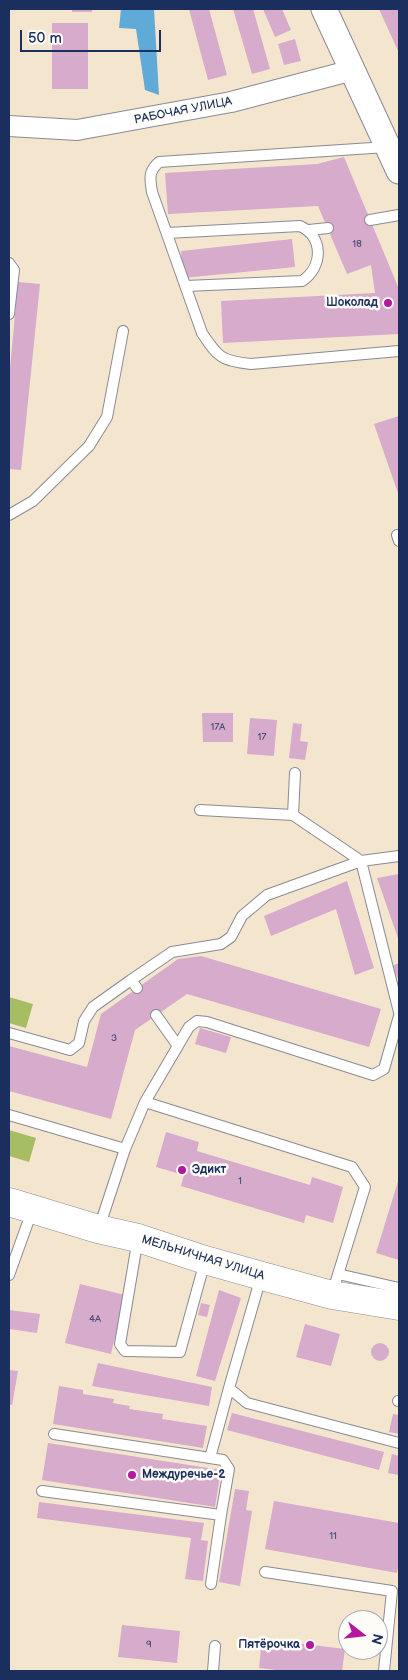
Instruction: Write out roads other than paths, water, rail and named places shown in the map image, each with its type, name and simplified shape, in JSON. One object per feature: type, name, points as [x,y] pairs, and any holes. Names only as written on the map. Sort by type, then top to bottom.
[{"type":"main road","name":"МЕЛЬНИЧНАЯ УЛИЦА","points":[[20,1206],[98,1229],[138,1238],[262,1276],[335,1284],[399,1306]]},
{"type":"street","points":[[324,9],[399,171]]},
{"type":"street","name":"РАБОЧАЯ УЛИЦА","points":[[9,126],[77,130],[256,97],[353,70]]},
{"type":"lane","points":[[388,147],[159,162],[152,168],[150,179],[152,192],[202,333],[216,353],[231,362],[251,364],[399,351]]},
{"type":"lane","points":[[370,220],[399,215]]},
{"type":"lane","points":[[167,233],[300,226],[309,230],[315,238],[318,254],[316,268],[310,276],[302,281],[186,286]]},
{"type":"lane","points":[[309,230],[328,228]]},
{"type":"lane","points":[[9,264],[14,270],[9,314]]},
{"type":"lane","points":[[9,515],[33,501],[89,446],[94,438],[107,417],[123,331]]},
{"type":"lane","points":[[293,815],[294,773]]},
{"type":"lane","points":[[200,810],[293,815],[361,861],[399,1012]]},
{"type":"lane","points":[[9,1033],[70,1050],[79,1043],[84,1021],[93,1007],[134,984],[172,952],[221,944],[231,937],[242,916],[267,895],[361,861],[399,856]]},
{"type":"lane","points":[[156,1015],[178,1046]]},
{"type":"lane","points":[[98,1229],[125,1149],[145,1102],[189,1027],[197,1021],[207,1022],[372,1075],[384,1069],[399,1016]]},
{"type":"lane","points":[[145,1102],[352,1167],[365,1187],[335,1284],[399,1288]]},
{"type":"lane","points":[[9,1115],[125,1149]]},
{"type":"lane","points":[[9,1275],[20,1206]]},
{"type":"lane","points":[[138,1238],[120,1344],[125,1351],[180,1352],[205,1260]]},
{"type":"lane","points":[[210,1458],[262,1276]]},
{"type":"lane","points":[[229,1388],[247,1403],[399,1443]]},
{"type":"lane","points":[[54,1434],[223,1460],[229,1469],[211,1584]]},
{"type":"lane","points":[[42,1491],[221,1515]]},
{"type":"lane","points":[[265,1572],[392,1591],[384,1671]]},
{"type":"lane","points":[[213,1671],[215,1646]]},
{"type":"water","points":[[121,9],[154,9],[159,95],[145,90],[136,29],[119,28]]},
{"type":"place","name":"Шоколад","points":[[388,303]]},
{"type":"place","name":"Эдикт","points":[[182,1170]]},
{"type":"place","name":"Междуречье-2","points":[[132,1475]]},
{"type":"place","name":"Пятёрочка","points":[[310,1645]]}]
